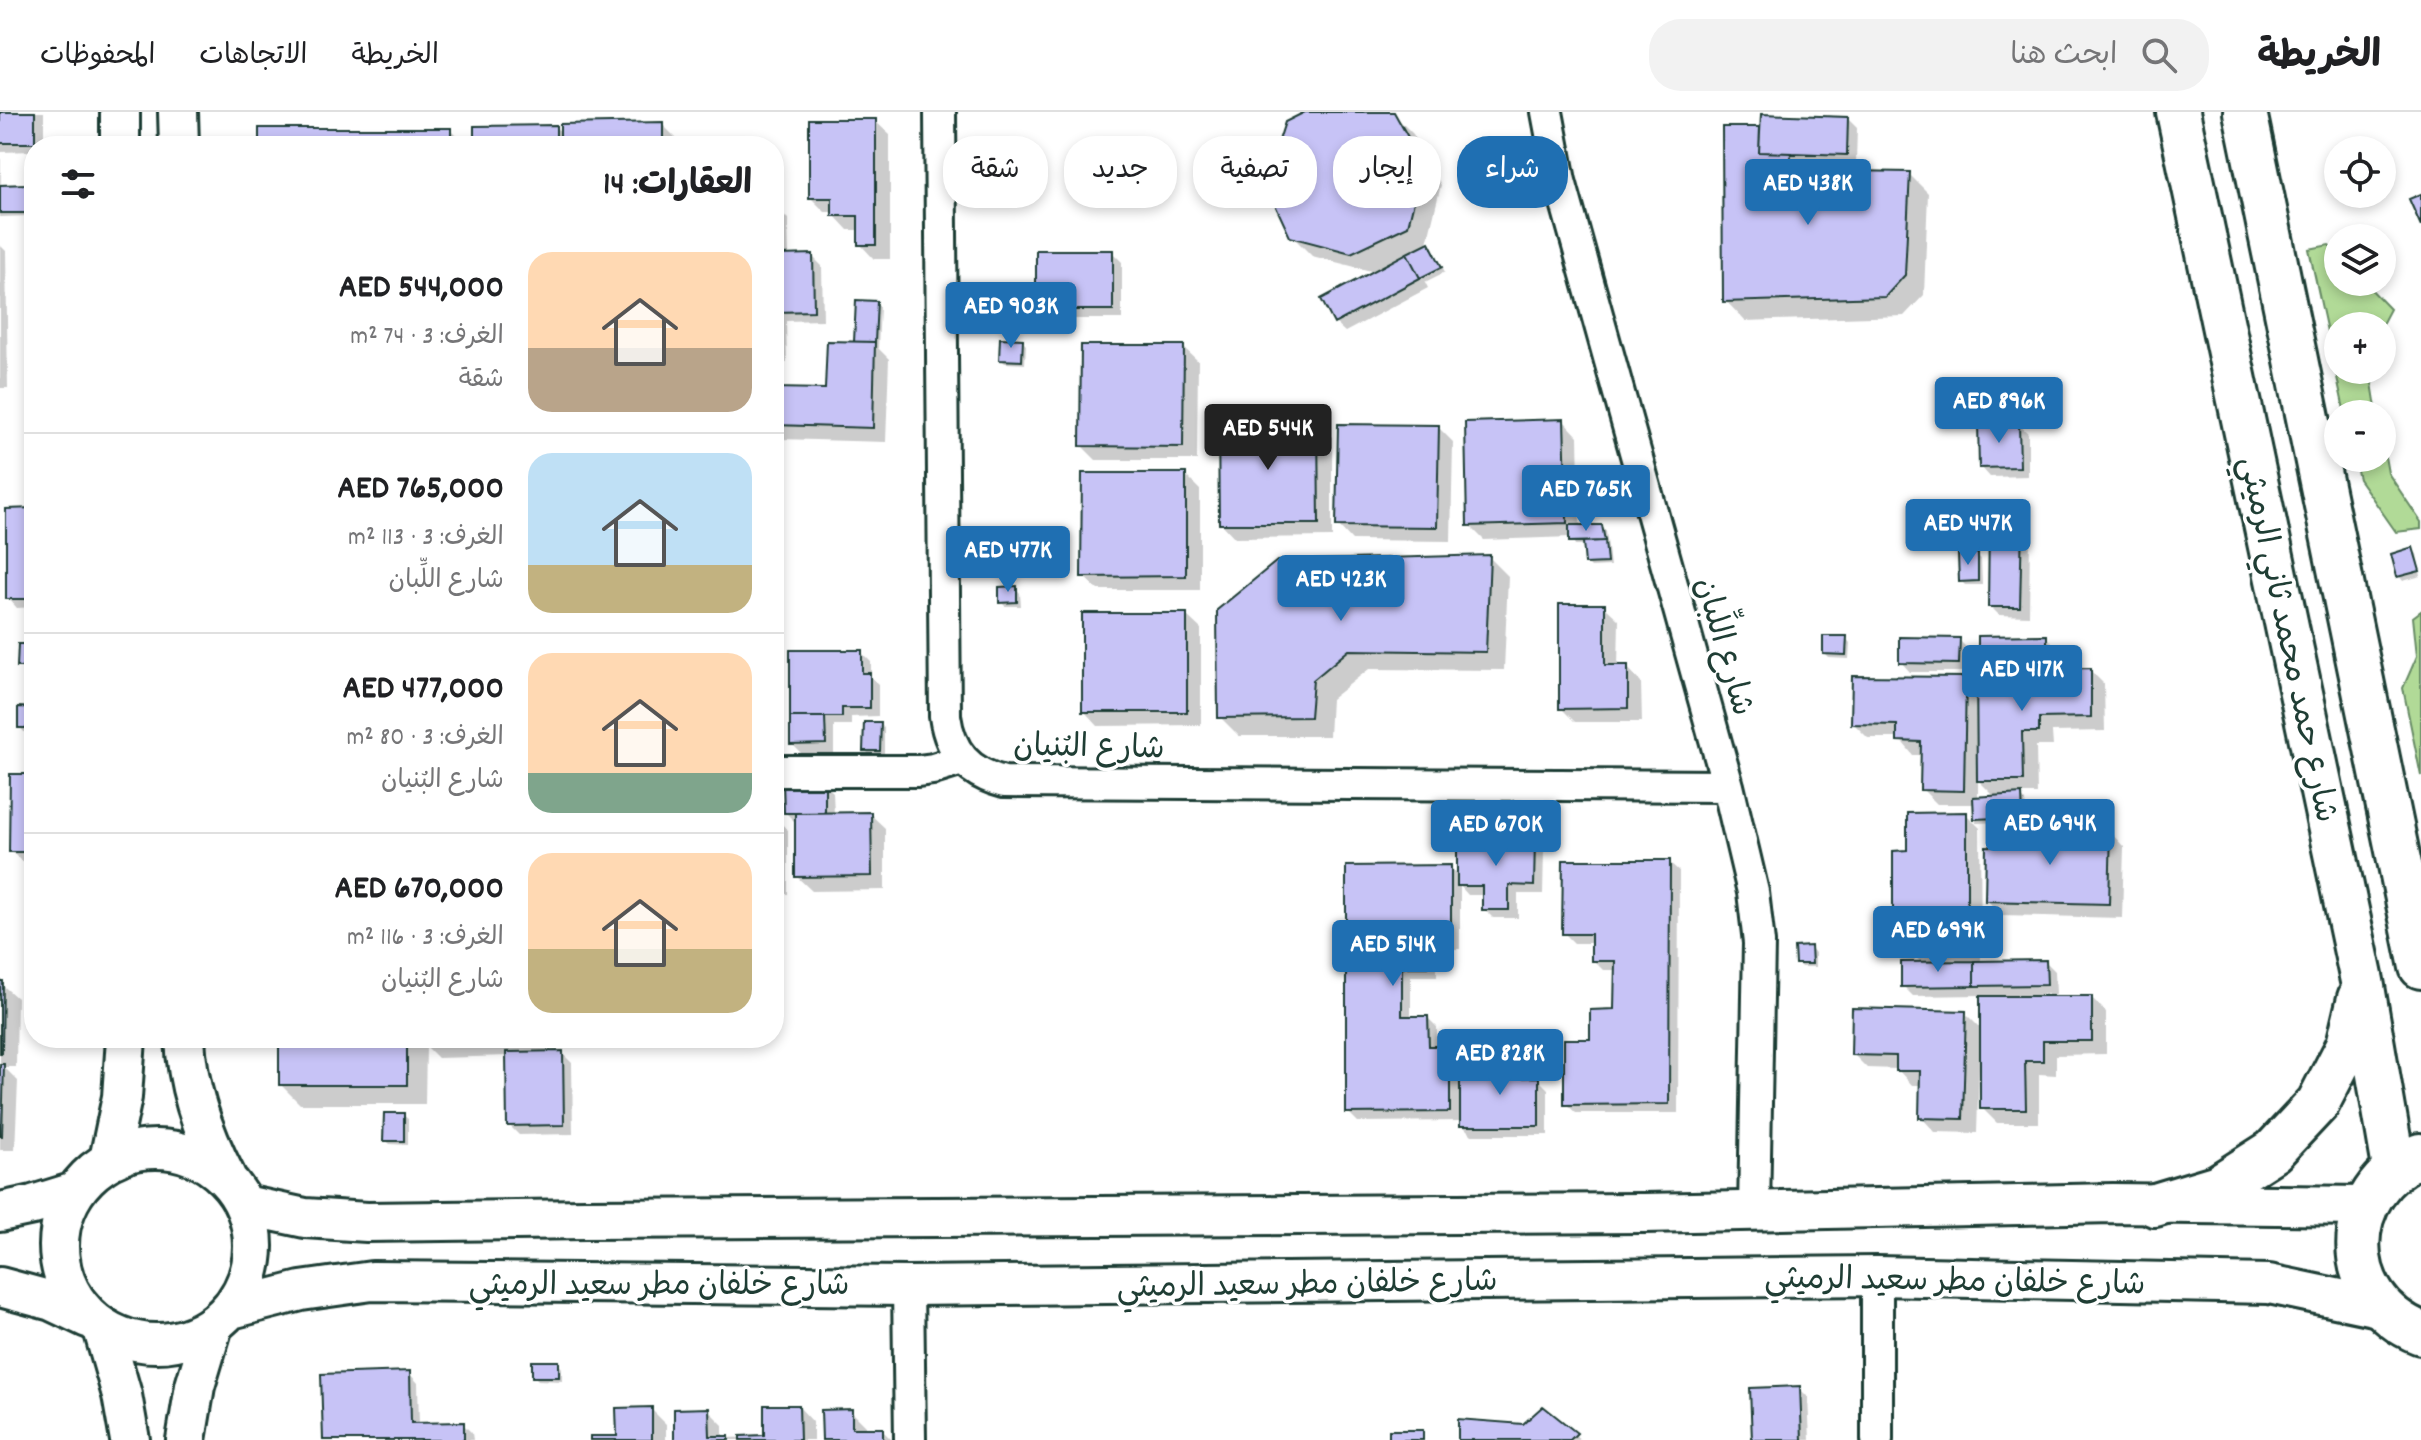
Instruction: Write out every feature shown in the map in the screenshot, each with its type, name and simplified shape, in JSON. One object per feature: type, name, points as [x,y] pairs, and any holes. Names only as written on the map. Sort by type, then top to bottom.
[{"type":"main road","name":"شارع حمد محمد ثاني الرميثي","points":[[2178,112],[2362,981],[2408,1161]]},
{"type":"main road","name":"شارع حمد محمد ثاني الرميثي","points":[[2245,112],[2421,967]]},
{"type":"main road","points":[[2155,1205],[2218,1186],[2273,1151],[2318,1103],[2348,1045],[2362,981]]},
{"type":"main road","points":[[2408,1161],[2377,1186],[2365,1206],[2358,1232],[2359,1260],[2367,1286],[2408,1333]]},
{"type":"street","points":[[120,112],[120,136]]},
{"type":"street","points":[[178,112],[179,136]]},
{"type":"street","points":[[784,771],[918,771],[962,760],[947,732],[945,716],[940,112]]},
{"type":"street","name":"شارع اللِّبان","points":[[1547,112],[1560,181],[1728,786],[1753,892],[1759,943],[1754,1210]]},
{"type":"street","name":"شارع البُنيان","points":[[962,760],[974,771],[1004,782],[1728,786]]},
{"type":"street","points":[[109,1160],[122,1097],[125,1048]]},
{"type":"street","points":[[186,1048],[190,1085],[199,1117],[211,1148],[236,1191],[253,1231],[253,1259],[246,1286],[222,1317],[195,1386],[186,1440]]},
{"type":"street","points":[[130,1440],[122,1395],[96,1323],[71,1296],[61,1271],[57,1243],[63,1217],[75,1192],[90,1174],[109,1160],[139,1150],[171,1149],[200,1159],[236,1191]]},
{"type":"street","name":"شارع خلفان مطر سعيد الرميثي","points":[[236,1191],[305,1218],[367,1222],[1754,1210],[2113,1203],[2365,1206]]},
{"type":"street","points":[[0,1212],[75,1192]]},
{"type":"street","points":[[1877,1276],[1877,1440]]},
{"type":"street","name":"شارع خلفان مطر سعيد الرميثي","points":[[222,1317],[301,1291],[372,1281],[908,1286],[1877,1276],[2269,1284],[2408,1333]]},
{"type":"street","points":[[908,1286],[910,1440]]},
{"type":"street","points":[[0,1287],[52,1301],[129,1341],[159,1344],[187,1339],[222,1317]]},
{"type":"green space","points":[[2324,246],[2324,296],[2377,296],[2390,309],[2388,312],[2324,312],[2324,318],[2309,249]]},
{"type":"green space","points":[[2338,384],[2372,384],[2375,400],[2342,400]]},
{"type":"green space","points":[[2357,472],[2388,472],[2421,522],[2421,529],[2396,532]]},
{"type":"green space","points":[[2421,611],[2421,776],[2403,688],[2417,656],[2413,617]]},
{"type":"building","points":[[0,112],[35,112],[35,136],[24,136],[24,143],[0,143]]},
{"type":"building","points":[[1305,112],[1394,112],[1407,136],[1333,136],[1333,208],[1412,208],[1408,226],[1351,253],[1290,237],[1277,208],[1317,208],[1317,136],[1280,136],[1285,122]]},
{"type":"building","points":[[1761,114],[1848,117],[1847,155],[1759,152]]},
{"type":"building","points":[[809,119],[876,119],[876,245],[858,245],[858,216],[832,216],[832,198],[809,198]]},
{"type":"building","points":[[663,122],[663,136],[560,136],[560,124]]},
{"type":"building","points":[[556,125],[556,136],[474,136],[474,126]]},
{"type":"building","points":[[1722,127],[1760,127],[1759,152],[1791,153],[1789,170],[1910,172],[1905,275],[1885,297],[1723,302]]},
{"type":"building","points":[[259,128],[451,128],[451,136],[259,136]]},
{"type":"building","points":[[24,184],[24,213],[0,213],[0,185]]},
{"type":"building","points":[[2421,194],[2421,226],[2409,199]]},
{"type":"building","points":[[1429,242],[1442,267],[1420,278],[1407,253]]},
{"type":"building","points":[[1036,250],[1113,250],[1113,310],[1036,310]]},
{"type":"building","points":[[1407,253],[1420,278],[1334,324],[1321,299]]},
{"type":"building","points":[[813,254],[814,311],[784,312],[784,255]]},
{"type":"building","points":[[856,300],[877,301],[875,342],[854,342]]},
{"type":"building","points":[[1000,338],[1023,339],[1022,361],[999,360]]},
{"type":"building","points":[[827,341],[875,342],[873,428],[784,425],[784,388],[825,389]]},
{"type":"building","points":[[1081,345],[1184,345],[1183,447],[1080,446]]},
{"type":"building","points":[[1564,419],[1567,523],[1467,526],[1465,422]]},
{"type":"building","points":[[1218,421],[1318,421],[1319,524],[1219,524]]},
{"type":"building","points":[[1978,422],[2019,422],[2020,467],[1979,468]]},
{"type":"building","points":[[1338,424],[1439,425],[1437,527],[1336,526]]},
{"type":"building","points":[[1082,473],[1186,473],[1186,576],[1081,577]]},
{"type":"building","points":[[24,508],[24,599],[6,599],[6,509]]},
{"type":"building","points":[[1989,522],[2022,522],[2020,607],[1988,607]]},
{"type":"building","points":[[1569,525],[1602,525],[1605,541],[1569,542]]},
{"type":"building","points":[[1605,541],[1607,563],[1585,564],[1583,542]]},
{"type":"building","points":[[2413,547],[2420,571],[2397,577],[2391,554]]},
{"type":"building","points":[[1978,553],[1978,581],[1959,582],[1958,554]]},
{"type":"building","points":[[1490,555],[1486,652],[1349,650],[1313,680],[1310,717],[1218,718],[1217,610],[1277,561]]},
{"type":"building","points":[[1017,586],[1017,602],[999,603],[999,587]]},
{"type":"building","points":[[1559,604],[1605,604],[1605,665],[1628,665],[1628,708],[1559,709]]},
{"type":"building","points":[[1082,613],[1187,613],[1187,712],[1082,712]]},
{"type":"building","points":[[2047,635],[2047,662],[1978,663],[1978,636]]},
{"type":"building","points":[[1823,636],[1847,636],[1846,655],[1823,654]]},
{"type":"building","points":[[1899,637],[1960,638],[1959,664],[1899,663]]},
{"type":"building","points":[[18,644],[24,644],[24,667],[17,667]]},
{"type":"building","points":[[790,650],[862,650],[862,673],[870,673],[870,708],[842,708],[842,717],[790,717]]},
{"type":"building","points":[[2091,668],[2091,717],[2039,718],[2039,732],[2022,732],[2023,781],[1977,781],[1976,669]]},
{"type":"building","points":[[1852,676],[1966,677],[1964,791],[1920,790],[1921,742],[1897,741],[1897,725],[1851,724]]},
{"type":"building","points":[[18,707],[24,707],[24,728],[18,728]]},
{"type":"building","points":[[790,717],[825,717],[826,744],[790,745]]},
{"type":"building","points":[[864,722],[881,722],[880,751],[863,751]]},
{"type":"building","points":[[10,774],[24,774],[24,852],[9,852]]},
{"type":"building","points":[[784,781],[825,781],[825,813],[784,813]]},
{"type":"building","points":[[2022,794],[2023,817],[1974,819],[1973,797]]},
{"type":"building","points":[[871,812],[872,876],[795,877],[795,813]]},
{"type":"building","points":[[1967,812],[1967,950],[1906,951],[1906,914],[1893,914],[1893,851],[1907,850],[1907,813]]},
{"type":"building","points":[[2007,828],[2111,830],[2109,904],[1985,901],[1986,846],[2007,847]]},
{"type":"building","points":[[1457,838],[1535,839],[1534,886],[1509,885],[1509,910],[1482,910],[1482,886],[1457,886]]},
{"type":"building","points":[[1563,860],[1670,860],[1669,1104],[1564,1105],[1564,1039],[1590,1039],[1590,1010],[1614,1009],[1615,961],[1591,961],[1591,934],[1562,934]]},
{"type":"building","points":[[1451,865],[1451,940],[1428,940],[1428,967],[1402,967],[1402,1016],[1428,1016],[1429,1046],[1450,1046],[1450,1112],[1346,1113],[1346,866]]},
{"type":"building","points":[[1811,946],[1812,964],[1795,964],[1794,947]]},
{"type":"building","points":[[2046,960],[2047,985],[1974,986],[1974,961]]},
{"type":"building","points":[[1974,961],[1974,986],[1901,987],[1901,962]]},
{"type":"building","points":[[0,981],[3,981],[2,1053],[0,1053]]},
{"type":"building","points":[[1980,996],[2092,996],[2092,1041],[2043,1041],[2043,1061],[2025,1061],[2026,1109],[1980,1109]]},
{"type":"building","points":[[1852,1008],[1966,1011],[1963,1119],[1919,1118],[1920,1071],[1896,1071],[1896,1056],[1851,1055]]},
{"type":"building","points":[[279,1048],[407,1048],[407,1085],[279,1085]]},
{"type":"building","points":[[563,1051],[564,1125],[507,1126],[506,1052]]},
{"type":"building","points":[[1487,1055],[1514,1055],[1514,1078],[1539,1077],[1539,1126],[1460,1126],[1460,1080],[1486,1080]]},
{"type":"building","points":[[0,1064],[4,1064],[2,1136],[0,1136]]},
{"type":"building","points":[[384,1113],[404,1113],[404,1141],[383,1141]]},
{"type":"building","points":[[532,1361],[559,1361],[559,1377],[532,1377]]},
{"type":"building","points":[[410,1371],[411,1423],[464,1422],[464,1440],[323,1440],[321,1374]]},
{"type":"building","points":[[1800,1386],[1802,1440],[1752,1440],[1750,1388]]},
{"type":"building","points":[[764,1405],[799,1405],[800,1440],[740,1440],[740,1436],[764,1435]]},
{"type":"building","points":[[1543,1406],[1577,1433],[1570,1440],[1458,1440],[1458,1419],[1523,1424]]},
{"type":"building","points":[[652,1407],[652,1440],[590,1440],[590,1436],[617,1436],[616,1408]]},
{"type":"building","points":[[709,1408],[710,1436],[729,1436],[729,1440],[674,1440],[674,1409]]},
{"type":"building","points":[[852,1409],[852,1428],[883,1428],[883,1440],[822,1440],[821,1410]]},
{"type":"building","points":[[1389,1430],[1423,1430],[1423,1440],[1389,1440]]}]
